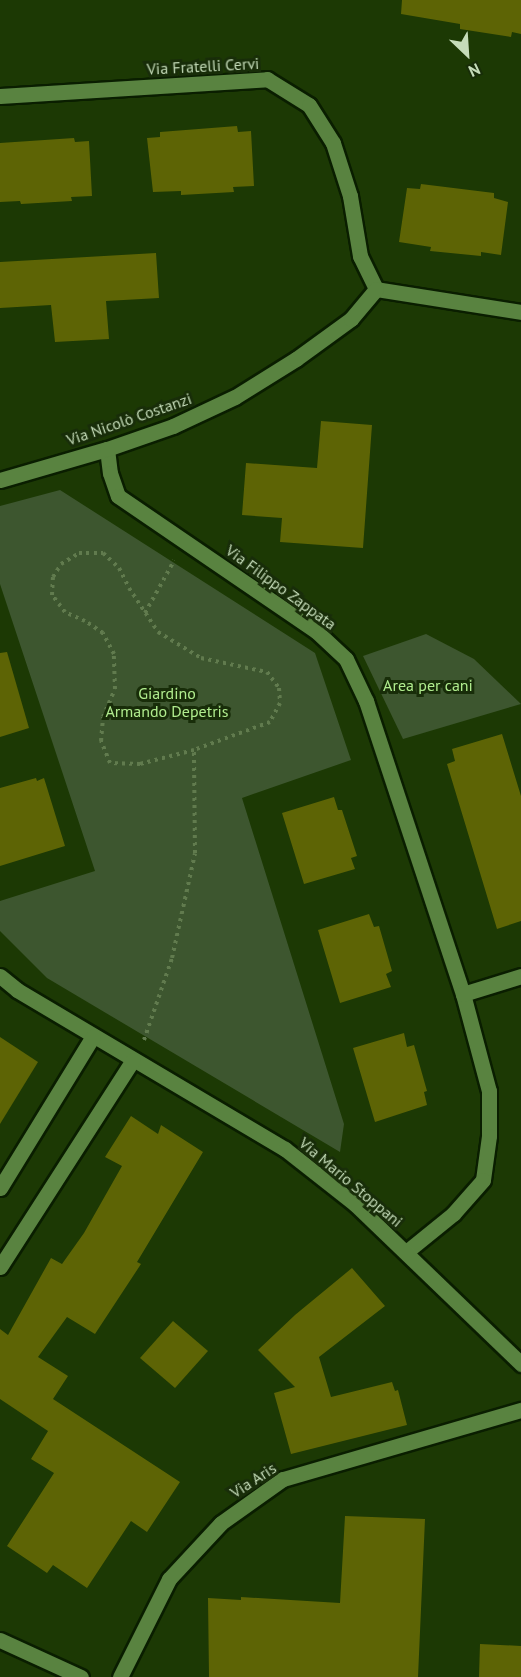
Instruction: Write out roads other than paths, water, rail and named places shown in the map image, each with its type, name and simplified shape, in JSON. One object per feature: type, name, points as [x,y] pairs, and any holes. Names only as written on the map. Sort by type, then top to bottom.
[{"type":"street","name":"Via Fratelli Cervi","points":[[0,96],[267,79],[309,105],[333,142],[350,196],[360,256],[376,289]]},
{"type":"street","points":[[376,289],[521,312]]},
{"type":"street","name":"Via Nicolò Costanzi","points":[[0,480],[107,449],[173,426],[236,397],[296,359],[351,319],[376,289]]},
{"type":"street","name":"Via Filippo Zappata","points":[[107,449],[110,473],[118,496],[316,631],[346,659],[366,701],[463,994],[489,1091],[489,1136],[483,1180],[453,1214],[406,1252]]},
{"type":"street","name":"Via Mario Stoppani","points":[[0,976],[17,990],[285,1149],[355,1204],[521,1364]]},
{"type":"street","points":[[463,994],[521,976]]},
{"type":"street","points":[[0,1188],[93,1036]]},
{"type":"street","points":[[0,1267],[133,1060]]},
{"type":"street","name":"Via Aris","points":[[120,1677],[169,1579],[221,1522],[283,1479],[521,1410]]},
{"type":"street","points":[[0,1640],[81,1677]]},
{"type":"park label","name":"Area per cani","points":[[428,685]]},
{"type":"park label","name":"Giardino Armando Depetris","points":[[167,702]]}]
